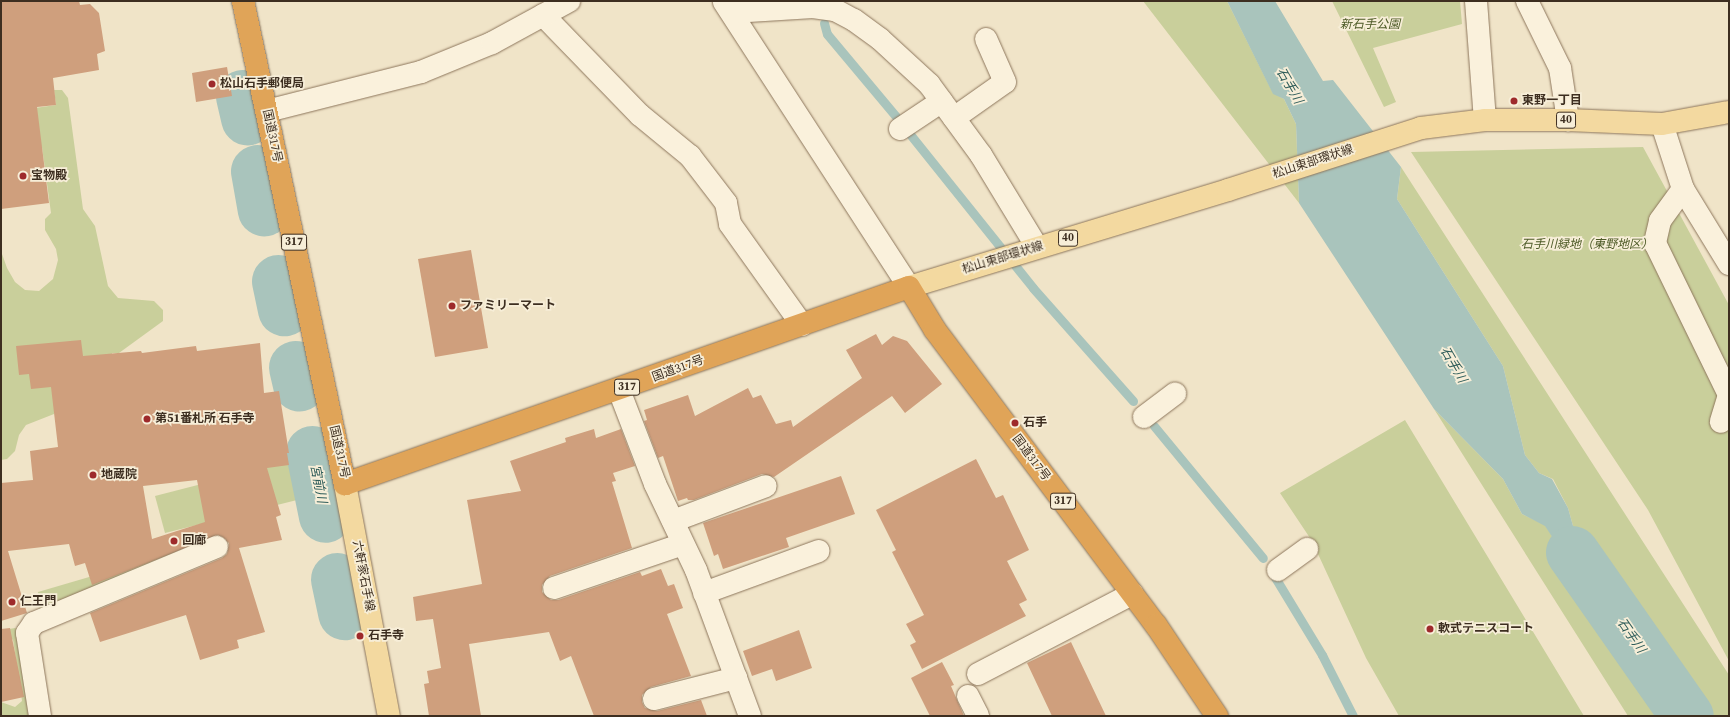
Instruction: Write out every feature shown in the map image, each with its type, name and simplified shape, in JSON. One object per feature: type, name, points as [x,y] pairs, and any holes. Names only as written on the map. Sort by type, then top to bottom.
[{"type":"highway","name":"国道317号","points":[[243,1],[345,484],[619,390],[908,287],[935,330],[1132,594],[1217,716]]},
{"type":"main road","name":"松山東部環状線","points":[[908,287],[1228,190],[1404,132],[1485,120],[1568,120],[1662,124],[1729,112]]},
{"type":"main road","name":"六軒家石手線","points":[[345,484],[389,716]]},
{"type":"street","points":[[267,111],[421,72],[492,43],[569,1]]},
{"type":"street","points":[[1476,1],[1485,120]]},
{"type":"street","points":[[1527,1],[1560,68],[1568,120]]},
{"type":"street","points":[[728,7],[837,5],[854,20],[880,39],[929,84],[981,155],[1037,247]]},
{"type":"street","points":[[728,7],[908,287]]},
{"type":"street","points":[[543,15],[640,115],[690,156],[726,203],[730,224],[802,325]]},
{"type":"street","points":[[900,129],[948,110],[1005,82],[986,39]]},
{"type":"street","points":[[1662,124],[1683,189],[1729,264]]},
{"type":"street","points":[[1683,189],[1660,222],[1655,243],[1729,395],[1721,422]]},
{"type":"street","points":[[619,390],[655,484],[684,544],[704,593],[750,716]]},
{"type":"street","points":[[1144,417],[1175,394]]},
{"type":"street","points":[[673,521],[766,486]]},
{"type":"street","points":[[554,588],[684,544]]},
{"type":"street","points":[[40,716],[27,634],[34,623],[217,546]]},
{"type":"street","points":[[1278,570],[1307,549]]},
{"type":"street","points":[[704,593],[819,551]]},
{"type":"street","points":[[978,674],[1132,594]]},
{"type":"street","points":[[654,699],[736,678]]},
{"type":"street","points":[[968,696],[978,716]]},
{"type":"green space","points":[[1143,1],[1227,1],[1273,93],[1284,99],[1296,124],[1299,203]]},
{"type":"green space","name":"新石手公園","points":[[1332,1],[1460,1],[1462,24],[1373,48],[1396,102],[1384,107]]},
{"type":"green space","points":[[54,90],[62,90],[68,98],[83,209],[95,226],[108,286],[118,298],[154,301],[163,310],[163,321],[119,353],[112,353],[112,359],[58,364],[54,414],[26,425],[19,435],[15,451],[7,459],[1,460],[1,241],[2,254],[7,268],[15,282],[25,290],[39,291],[53,279],[58,260],[56,249],[45,230],[45,219],[51,213],[42,147],[36,144],[35,108],[56,105]]},
{"type":"green space","name":"石手川緑地（東野地区）","points":[[1643,147],[1729,305],[1729,661],[1648,510],[1411,152]]},
{"type":"green space","points":[[1401,167],[1729,675],[1729,716],[1628,716],[1434,409],[1503,479],[1522,514],[1545,525],[1593,599],[1614,610],[1577,540],[1568,508],[1553,479],[1539,473],[1525,455],[1503,366],[1397,199]]},
{"type":"green space","points":[[1405,420],[1584,716],[1399,716],[1366,658],[1312,541],[1280,493]]},
{"type":"green space","points":[[299,459],[309,497],[165,533],[155,496]]},
{"type":"green space","points":[[188,548],[39,609],[38,592]]},
{"type":"green space","points":[[15,628],[20,631],[31,716],[1,716],[1,702],[15,707],[22,701],[13,640],[8,635],[9,629]]},
{"type":"water","points":[[1227,1],[1275,1],[1323,81],[1333,80],[1401,167],[1397,199],[1503,366],[1525,455],[1539,473],[1552,479],[1568,508],[1577,540],[1614,611],[1593,599],[1545,526],[1522,514],[1503,479],[1434,409],[1299,203],[1296,124],[1284,99],[1273,94]]},
{"type":"building","points":[[1,1],[79,1],[80,5],[90,4],[99,13],[105,51],[97,54],[99,70],[53,78],[56,105],[37,107],[49,203],[1,209]]},
{"type":"building","points":[[227,67],[232,96],[196,102],[192,73]]},
{"type":"building","points":[[471,250],[488,348],[435,357],[418,259]]},
{"type":"building","points":[[876,334],[882,345],[893,336],[907,341],[942,384],[905,413],[892,396],[774,477],[762,474],[694,500],[688,500],[687,498],[678,501],[663,456],[658,458],[644,421],[647,420],[644,410],[688,395],[695,416],[748,388],[753,398],[761,395],[776,424],[791,420],[793,427],[862,378],[846,350]]},
{"type":"building","points":[[81,340],[83,356],[141,351],[142,353],[196,346],[197,351],[260,343],[264,393],[279,391],[289,453],[287,453],[289,465],[267,468],[281,515],[276,517],[282,540],[239,548],[265,632],[237,640],[239,648],[200,660],[186,615],[100,642],[90,613],[222,558],[227,554],[229,543],[218,535],[92,585],[85,563],[75,566],[69,544],[8,551],[27,613],[1,621],[1,483],[33,480],[30,451],[58,447],[51,387],[31,389],[29,374],[19,375],[16,346]],"holes":[[[197,480],[205,522],[152,539],[143,486]]]},
{"type":"building","points":[[594,429],[596,438],[621,429],[635,466],[613,473],[616,481],[612,482],[632,548],[550,576],[542,585],[542,592],[551,600],[558,600],[640,572],[642,576],[661,569],[668,586],[674,584],[683,608],[667,614],[691,676],[651,687],[642,695],[642,702],[645,708],[657,711],[701,700],[707,716],[594,716],[571,656],[560,661],[549,632],[469,644],[481,716],[429,716],[424,684],[429,683],[427,671],[441,668],[433,619],[416,621],[413,597],[482,584],[467,500],[521,491],[510,461],[566,442],[565,438]]},
{"type":"building","points":[[976,459],[996,498],[1003,495],[1029,550],[1007,561],[1027,600],[1019,604],[1026,616],[922,669],[910,645],[916,642],[906,624],[924,615],[892,552],[896,550],[876,510]]},
{"type":"building","points":[[841,476],[855,514],[786,538],[789,547],[723,569],[718,554],[714,556],[703,523]]},
{"type":"building","points":[[10,628],[24,697],[1,702],[1,629]]},
{"type":"building","points":[[799,630],[812,668],[776,681],[772,669],[752,676],[743,651]]},
{"type":"building","points":[[1071,642],[1106,716],[1052,716],[1027,663]]},
{"type":"building","points":[[942,662],[954,685],[951,686],[964,716],[930,716],[911,678]]},
{"type":"waterway","points":[[824,23],[827,34],[899,120]]},
{"type":"waterway","name":"宮前川","points":[[242,96],[247,118]]},
{"type":"waterway","points":[[909,133],[1033,288],[1133,401]]},
{"type":"waterway","name":"宮前川","points":[[257,171],[264,209]]},
{"type":"waterway","name":"宮前川","points":[[278,281],[284,309]]},
{"type":"waterway","name":"宮前川","points":[[295,367],[299,385]]},
{"type":"waterway","points":[[1154,426],[1263,558]]},
{"type":"waterway","name":"宮前川","points":[[312,452],[325,516]]},
{"type":"waterway","name":"石手川","points":[[1572,552],[1687,716]]},
{"type":"waterway","points":[[1273,574],[1322,655],[1353,716]]},
{"type":"waterway","name":"宮前川","points":[[337,579],[344,613]]},
{"type":"place","name":"松山石手郵便局","points":[[212,84]]},
{"type":"place","name":"東野一丁目","points":[[1514,101]]},
{"type":"place","name":"宝物殿","points":[[23,176]]},
{"type":"place","name":"ファミリーマート","points":[[452,306]]},
{"type":"place","name":"第51番札所 石手寺","points":[[147,419]]},
{"type":"place","name":"石手","points":[[1015,423]]},
{"type":"place","name":"地蔵院","points":[[93,475]]},
{"type":"place","name":"回廊","points":[[174,541]]},
{"type":"place","name":"仁王門","points":[[12,602]]},
{"type":"place","name":"軟式テニスコート","points":[[1430,629]]},
{"type":"place","name":"石手寺","points":[[360,636]]}]
